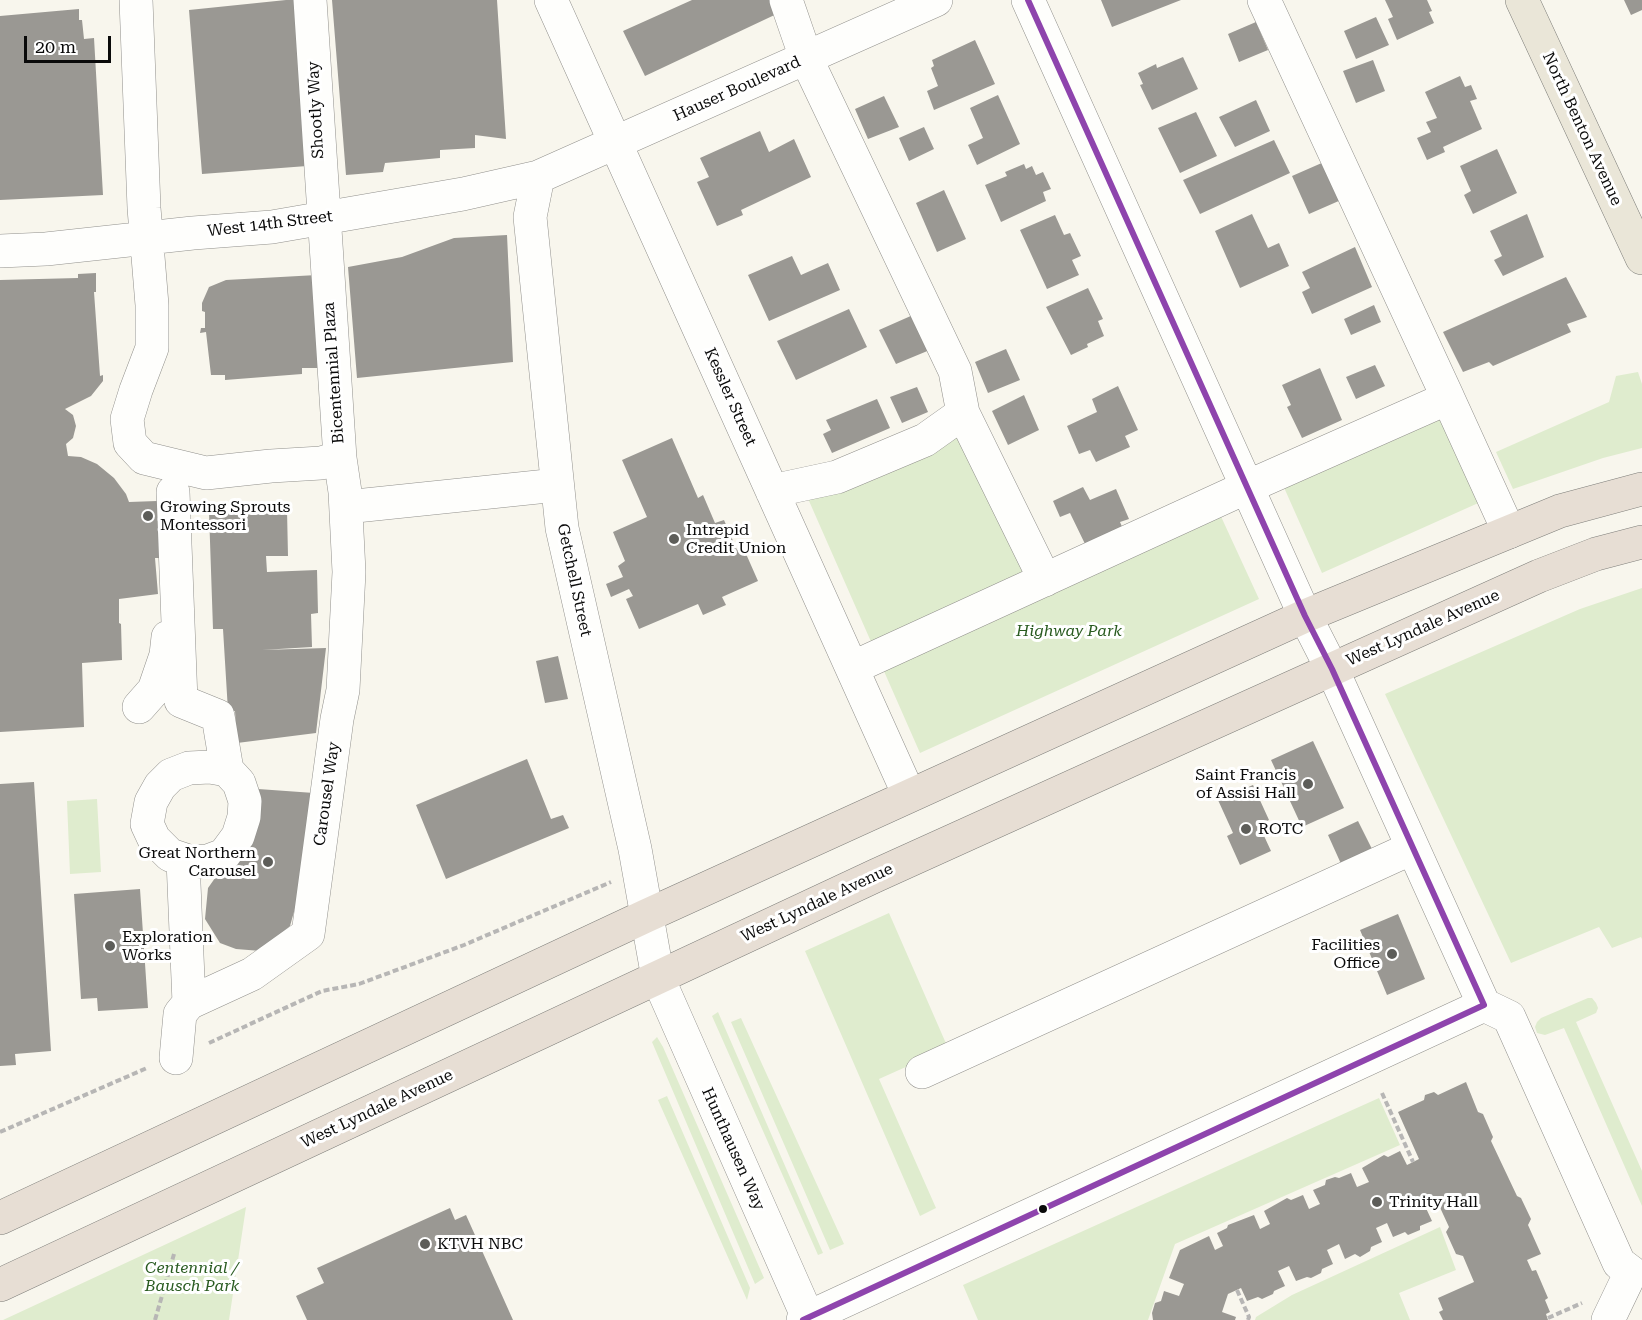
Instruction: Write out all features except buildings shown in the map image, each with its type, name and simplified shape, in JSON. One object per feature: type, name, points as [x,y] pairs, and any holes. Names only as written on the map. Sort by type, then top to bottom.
[{"type":"highway","points":[[0,1218],[648,915],[1305,615],[1560,511],[1642,489]]},
{"type":"highway","name":"West Lyndale Avenue","points":[[0,1285],[876,875],[1539,576],[1596,554],[1642,542]]},
{"type":"main road","name":"North Benton Avenue","points":[[1522,0],[1634,222],[1642,258]]},
{"type":"street","name":"Bicentennial Plaza","points":[[136,0],[146,238],[152,305],[152,348],[127,419],[130,443],[144,458],[206,473],[321,463],[340,458],[323,219]]},
{"type":"street","name":"Shootly Way","points":[[310,0],[323,219]]},
{"type":"street","name":"Kessler Street","points":[[551,0],[909,795]]},
{"type":"street","points":[[786,0],[806,58],[955,371],[963,413],[1045,580]]},
{"type":"street","name":"Hauser Boulevard","points":[[538,177],[936,0]]},
{"type":"street","points":[[1028,0],[1305,615],[1332,669],[1484,1005],[1509,1017],[1619,1263],[1631,1272],[1605,1315]]},
{"type":"street","points":[[1264,0],[1509,532]]},
{"type":"street","name":"West 14th Street","points":[[0,251],[46,249],[323,219],[463,194],[538,177]]},
{"type":"street","name":"Getchell Street","points":[[538,177],[530,218],[562,528],[635,849],[658,978]]},
{"type":"street","points":[[852,669],[1247,487],[1448,398]]},
{"type":"street","points":[[772,491],[837,477],[925,440],[963,413]]},
{"type":"street","name":"Carousel Way","points":[[189,1003],[252,974],[308,934],[343,690],[349,572],[346,507],[340,458]]},
{"type":"street","points":[[346,507],[557,485]]},
{"type":"street","points":[[173,492],[181,701],[218,716],[226,770]]},
{"type":"street","points":[[210,767],[226,770],[239,783],[245,801],[244,817],[238,836],[224,855],[208,861],[183,860],[170,855],[154,838],[147,824],[151,802],[160,786],[171,775],[189,768],[210,767]]},
{"type":"street","points":[[922,1072],[1412,848]]},
{"type":"street","points":[[176,1058],[180,1014],[189,1003],[183,860]]},
{"type":"street","name":"Hunthausen Way","points":[[658,978],[806,1319]]},
{"type":"street","points":[[806,1319],[1484,1005]]},
{"type":"path","points":[[0,1132],[136,1072],[176,1058],[322,990],[359,984],[464,945],[620,878]]},
{"type":"path","points":[[1382,1093],[1413,1162]]},
{"type":"path","points":[[155,1320],[174,1254]]},
{"type":"path","points":[[1237,1290],[1249,1317],[1248,1320]]},
{"type":"path","points":[[1548,1318],[1605,1315]]},
{"type":"green space","points":[[1638,372],[1642,384],[1642,448],[1603,458],[1513,489],[1496,452],[1609,402],[1616,376]]},
{"type":"green space","points":[[1445,410],[1485,500],[1322,573],[1282,483]]},
{"type":"green space","name":"Highway Park","points":[[963,413],[1048,586],[1218,510],[1259,599],[920,753],[802,485]]},
{"type":"green space","points":[[1642,588],[1642,939],[1641,937],[1612,948],[1599,927],[1511,963],[1385,694],[1580,609]]},
{"type":"green space","points":[[97,799],[101,872],[70,874],[67,801]]},
{"type":"green space","points":[[889,913],[948,1048],[879,1079],[936,1208],[920,1216],[805,951]]},
{"type":"green space","points":[[1592,998],[1596,1003],[1598,1008],[1596,1013],[1576,1022],[1642,1171],[1642,1206],[1564,1028],[1545,1035],[1537,1033],[1535,1027],[1541,1018]]},
{"type":"green space","points":[[718,1012],[823,1253],[818,1255],[712,1016]]},
{"type":"green space","points":[[741,1018],[844,1244],[830,1250],[731,1022]]},
{"type":"green space","points":[[657,1037],[764,1278],[755,1284],[652,1042]]},
{"type":"green space","points":[[667,1096],[750,1288],[747,1300],[658,1100]]},
{"type":"green space","points":[[1379,1098],[1400,1145],[1175,1244],[1148,1320],[978,1320],[963,1285]]},
{"type":"green space","name":"Centennial / Bausch Park","points":[[246,1207],[229,1320],[3,1320],[59,1294]]},
{"type":"green space","points":[[1440,1227],[1456,1270],[1399,1293],[1410,1320],[1255,1320],[1256,1317],[1292,1295]]},
{"type":"transit line","points":[[803,1320],[1484,1005],[1332,669],[1305,616],[1028,0]]},
{"type":"place","name":"Growing Sprouts Montessori","points":[[148,516]]},
{"type":"place","name":"Intrepid Credit Union","points":[[674,539]]},
{"type":"place","name":"Saint Francis of Assisi Hall","points":[[1308,784]]},
{"type":"place","name":"ROTC","points":[[1246,829]]},
{"type":"place","name":"Great Northern Carousel","points":[[268,862]]},
{"type":"place","name":"Exploration Works","points":[[110,946]]},
{"type":"place","name":"Facilities Office","points":[[1392,954]]},
{"type":"place","name":"Trinity Hall","points":[[1377,1202]]},
{"type":"place","name":"KTVH NBC","points":[[425,1244]]}]
